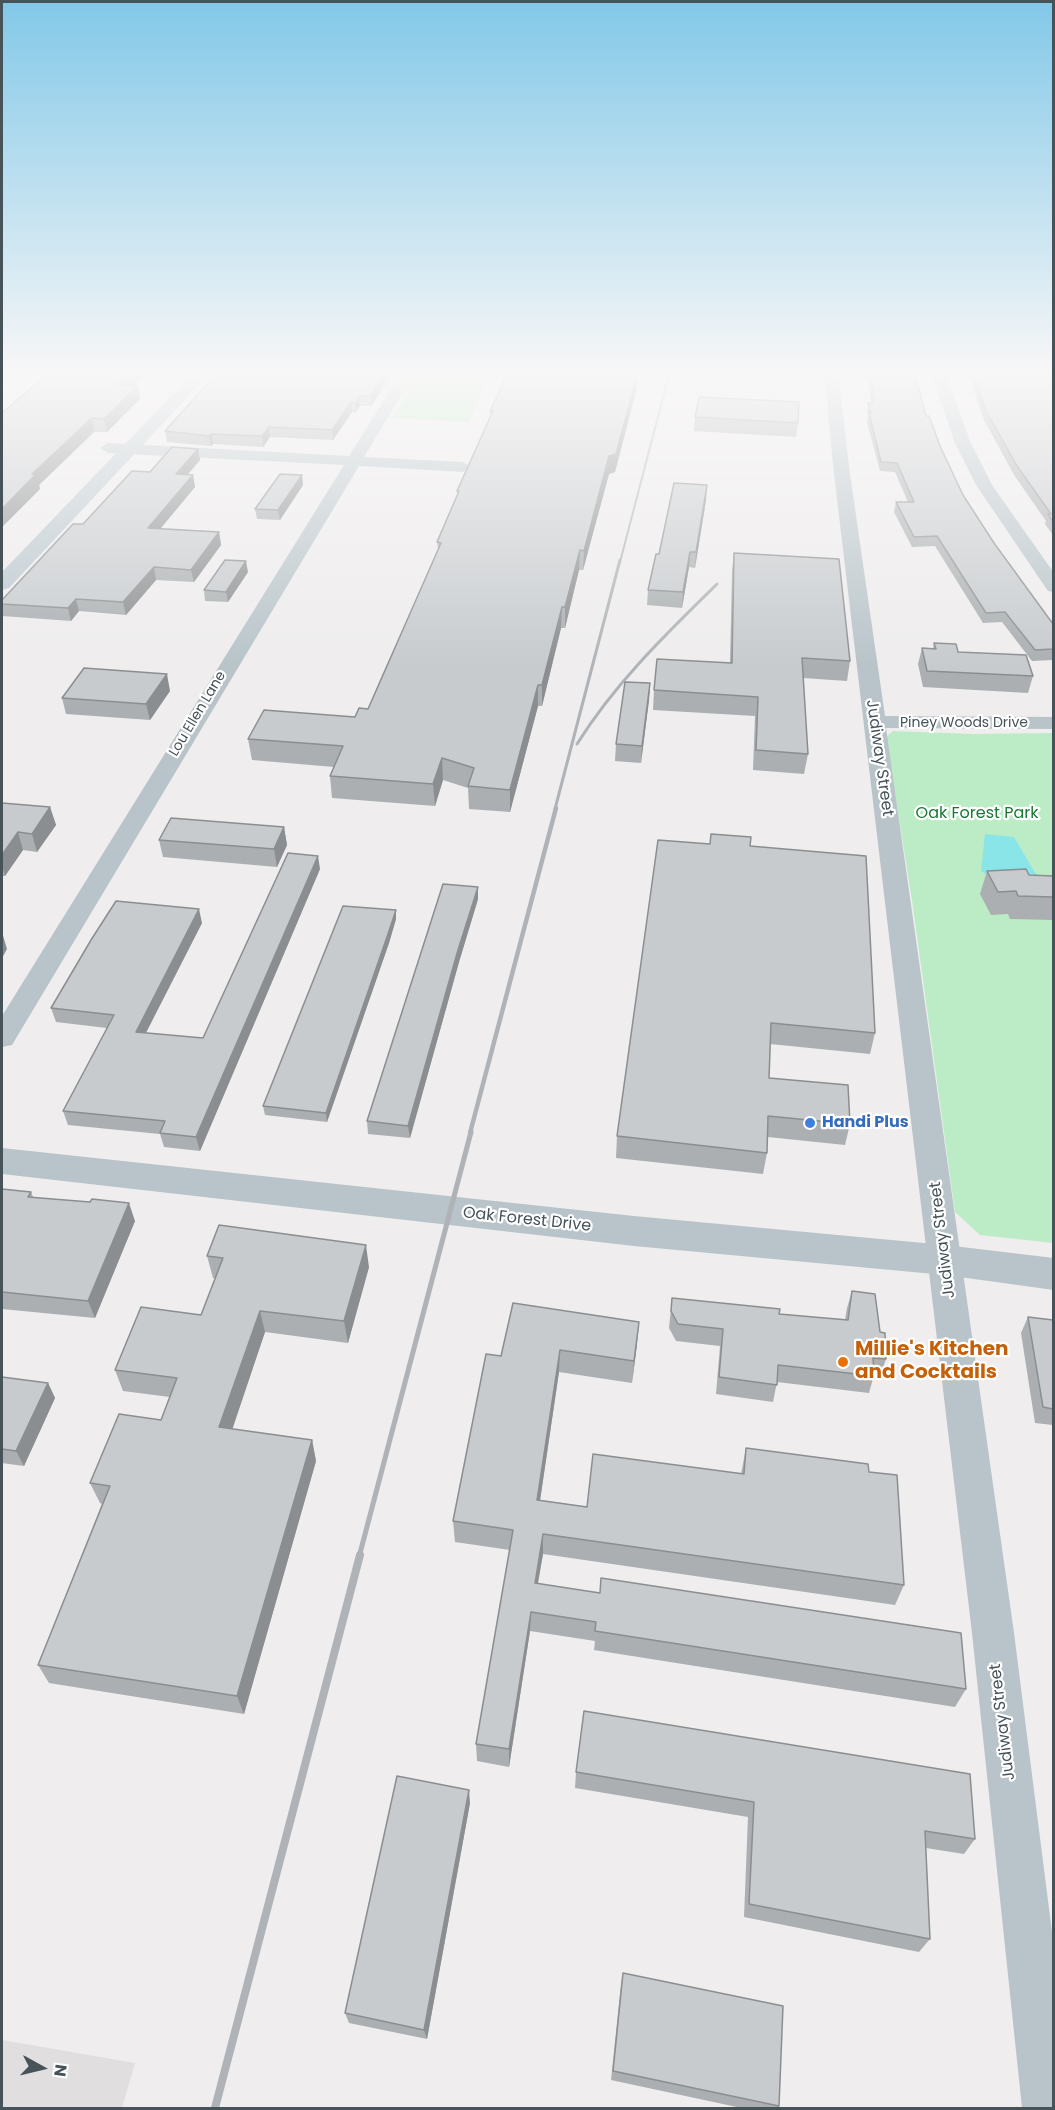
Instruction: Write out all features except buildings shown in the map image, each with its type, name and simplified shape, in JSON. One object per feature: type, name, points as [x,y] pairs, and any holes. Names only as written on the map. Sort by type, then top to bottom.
[{"type":"main road","points":[[2,584],[51,515],[90,469]]},
{"type":"main road","points":[[51,515],[106,469]]},
{"type":"street","name":"Lou Ellen Lane","points":[[2,1038],[347,469]]},
{"type":"street","name":"Judiway Street","points":[[842,469],[993,1633],[1048,2109]]},
{"type":"street","points":[[976,469],[984,485],[1053,587]]},
{"type":"street","name":"Piney Woods Drive","points":[[875,722],[1053,723]]},
{"type":"street","name":"Oak Forest Drive","points":[[2,1161],[634,1231],[945,1260],[1053,1274]]},
{"type":"shaded area","points":[[2,2040],[135,2063],[122,2108],[2,2108]]},
{"type":"green space","name":"Oak Forest Park","points":[[893,731],[973,734],[1053,733],[1053,1243],[980,1235],[955,1212],[912,900],[886,737]]},
{"type":"water","points":[[985,834],[1014,837],[1037,876],[987,875],[981,871]]},
{"type":"railway","points":[[620,562],[644,469]]},
{"type":"railway","points":[[555,809],[620,560]]},
{"type":"railway","points":[[577,744],[625,680],[717,584]]},
{"type":"railway","points":[[470,1133],[556,808]]},
{"type":"railway","points":[[359,1557],[471,1132]]},
{"type":"railway","points":[[215,2108],[360,1555]]},
{"type":"place","name":"Handi Plus","points":[[810,1123]]},
{"type":"place","name":"Millie's Kitchen and Cocktails","points":[[843,1362]]}]
